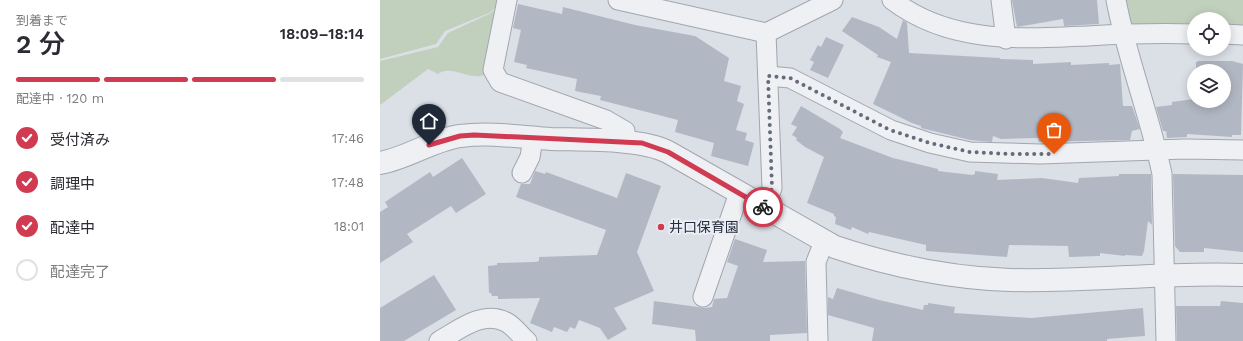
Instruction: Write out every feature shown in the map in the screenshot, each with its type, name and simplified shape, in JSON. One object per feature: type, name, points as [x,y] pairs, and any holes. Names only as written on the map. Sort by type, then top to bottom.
[{"type":"street","points":[[507,0],[493,70],[500,82],[606,120],[625,131],[625,142]]},
{"type":"street","points":[[618,0],[766,33],[833,0]]},
{"type":"street","points":[[892,0],[909,11],[944,27],[985,37],[1006,39],[1122,34],[1187,34]]},
{"type":"street","points":[[1001,0],[1006,39]]},
{"type":"street","points":[[1116,0],[1122,34],[1156,149],[1162,182],[1166,341]]},
{"type":"street","points":[[765,208],[772,188],[766,33]]},
{"type":"street","points":[[1231,34],[1243,35]]},
{"type":"street","points":[[768,76],[790,78],[890,130],[930,143],[970,152],[1040,154],[1156,149],[1243,150]]},
{"type":"street","points":[[380,163],[396,160],[444,140],[460,136],[489,135],[642,143],[661,148],[824,242],[858,255],[891,264],[982,278],[1037,280],[1164,274],[1243,275]]},
{"type":"street","points":[[522,173],[530,157],[533,138]]},
{"type":"street","points":[[703,296],[739,193]]},
{"type":"street","points":[[818,341],[816,262],[824,242]]},
{"type":"street","points":[[439,341],[471,323],[489,318],[506,322],[527,341]]},
{"type":"green space","points":[[380,0],[499,0],[498,6],[489,13],[445,31],[436,44],[380,59]]},
{"type":"green space","points":[[1122,0],[1243,0],[1243,26],[1231,25],[1231,12],[1187,12],[1187,25],[1131,25],[1125,20]]},
{"type":"green space","points":[[499,7],[484,75],[473,76],[449,71],[443,71],[438,74],[428,69],[380,105],[380,61],[438,47],[448,33],[489,14]]},
{"type":"building","points":[[1012,0],[1097,0],[1099,24],[1064,26],[1063,19],[1017,27]]},
{"type":"building","points":[[518,4],[562,14],[563,7],[635,25],[695,36],[729,58],[724,81],[741,86],[737,101],[744,104],[736,130],[747,133],[745,140],[754,143],[748,166],[711,156],[714,143],[675,132],[678,120],[600,100],[601,96],[575,91],[577,79],[526,68],[527,65],[514,62],[521,30],[513,28]]},
{"type":"building","points":[[852,17],[879,27],[897,39],[903,20],[907,23],[909,53],[1033,60],[1033,64],[1071,62],[1071,65],[1109,63],[1109,65],[1120,64],[1123,106],[1132,106],[1140,129],[1132,131],[1130,140],[1039,142],[1038,138],[1001,139],[993,136],[992,142],[970,140],[921,128],[921,126],[873,104],[891,62],[877,57],[878,55],[842,31]]},
{"type":"building","points":[[826,37],[844,45],[828,78],[810,70],[814,62],[810,60],[818,45],[821,47]]},
{"type":"building","points":[[1232,61],[1243,64],[1241,135],[1232,135],[1232,137],[1187,134],[1187,137],[1167,138],[1166,131],[1163,131],[1156,107],[1172,105],[1172,102],[1187,100],[1187,108],[1231,108],[1231,64],[1196,64],[1196,62]]},
{"type":"building","points":[[801,106],[840,129],[843,132],[840,138],[893,158],[938,169],[938,171],[972,175],[975,174],[975,171],[998,174],[997,180],[1042,178],[1078,183],[1079,178],[1119,176],[1119,174],[1151,174],[1152,225],[1148,221],[1142,256],[1125,256],[1100,253],[1100,256],[1069,257],[1068,246],[1009,245],[1007,257],[926,251],[926,245],[869,232],[868,234],[852,227],[851,230],[835,224],[836,217],[834,214],[807,203],[824,157],[805,147],[792,135],[797,127],[791,124]]},
{"type":"building","points":[[462,158],[486,194],[456,213],[451,206],[407,234],[413,242],[380,263],[380,212],[388,207],[385,202],[430,172],[433,177]]},
{"type":"building","points":[[535,171],[545,174],[546,172],[617,198],[626,173],[661,186],[637,252],[654,291],[614,308],[627,329],[608,340],[600,328],[579,320],[575,329],[570,327],[567,332],[554,327],[552,332],[530,323],[540,298],[498,299],[498,296],[492,296],[491,293],[489,293],[488,266],[497,265],[497,263],[535,262],[539,261],[539,257],[597,255],[606,230],[516,197],[521,184],[530,184]]},
{"type":"building","points":[[1173,174],[1243,175],[1243,252],[1204,248],[1204,252],[1180,252],[1175,246]]},
{"type":"building","points":[[735,239],[767,250],[763,262],[805,261],[807,333],[770,335],[770,341],[696,341],[695,330],[652,324],[654,301],[705,308],[712,307],[714,299],[727,298],[738,266],[727,262]]},
{"type":"building","points":[[434,275],[456,310],[404,341],[380,341],[380,308]]},
{"type":"building","points":[[837,288],[879,300],[923,310],[924,305],[928,305],[928,303],[955,307],[954,313],[1031,318],[1143,308],[1145,336],[1107,339],[1107,341],[872,341],[874,328],[828,315],[828,297],[833,299]]},
{"type":"building","points":[[1221,301],[1243,303],[1243,341],[1177,341],[1176,306],[1220,306]]},
{"type":"way so far","points":[[763,207],[765,208],[772,188],[768,76],[790,78],[890,130],[930,143],[970,152],[1054,154]]},
{"type":"place","name":"井口保育園","points":[[661,227]]},
{"type":"route","points":[[429,145],[460,136],[474,135],[642,143],[661,148],[763,207]]}]
